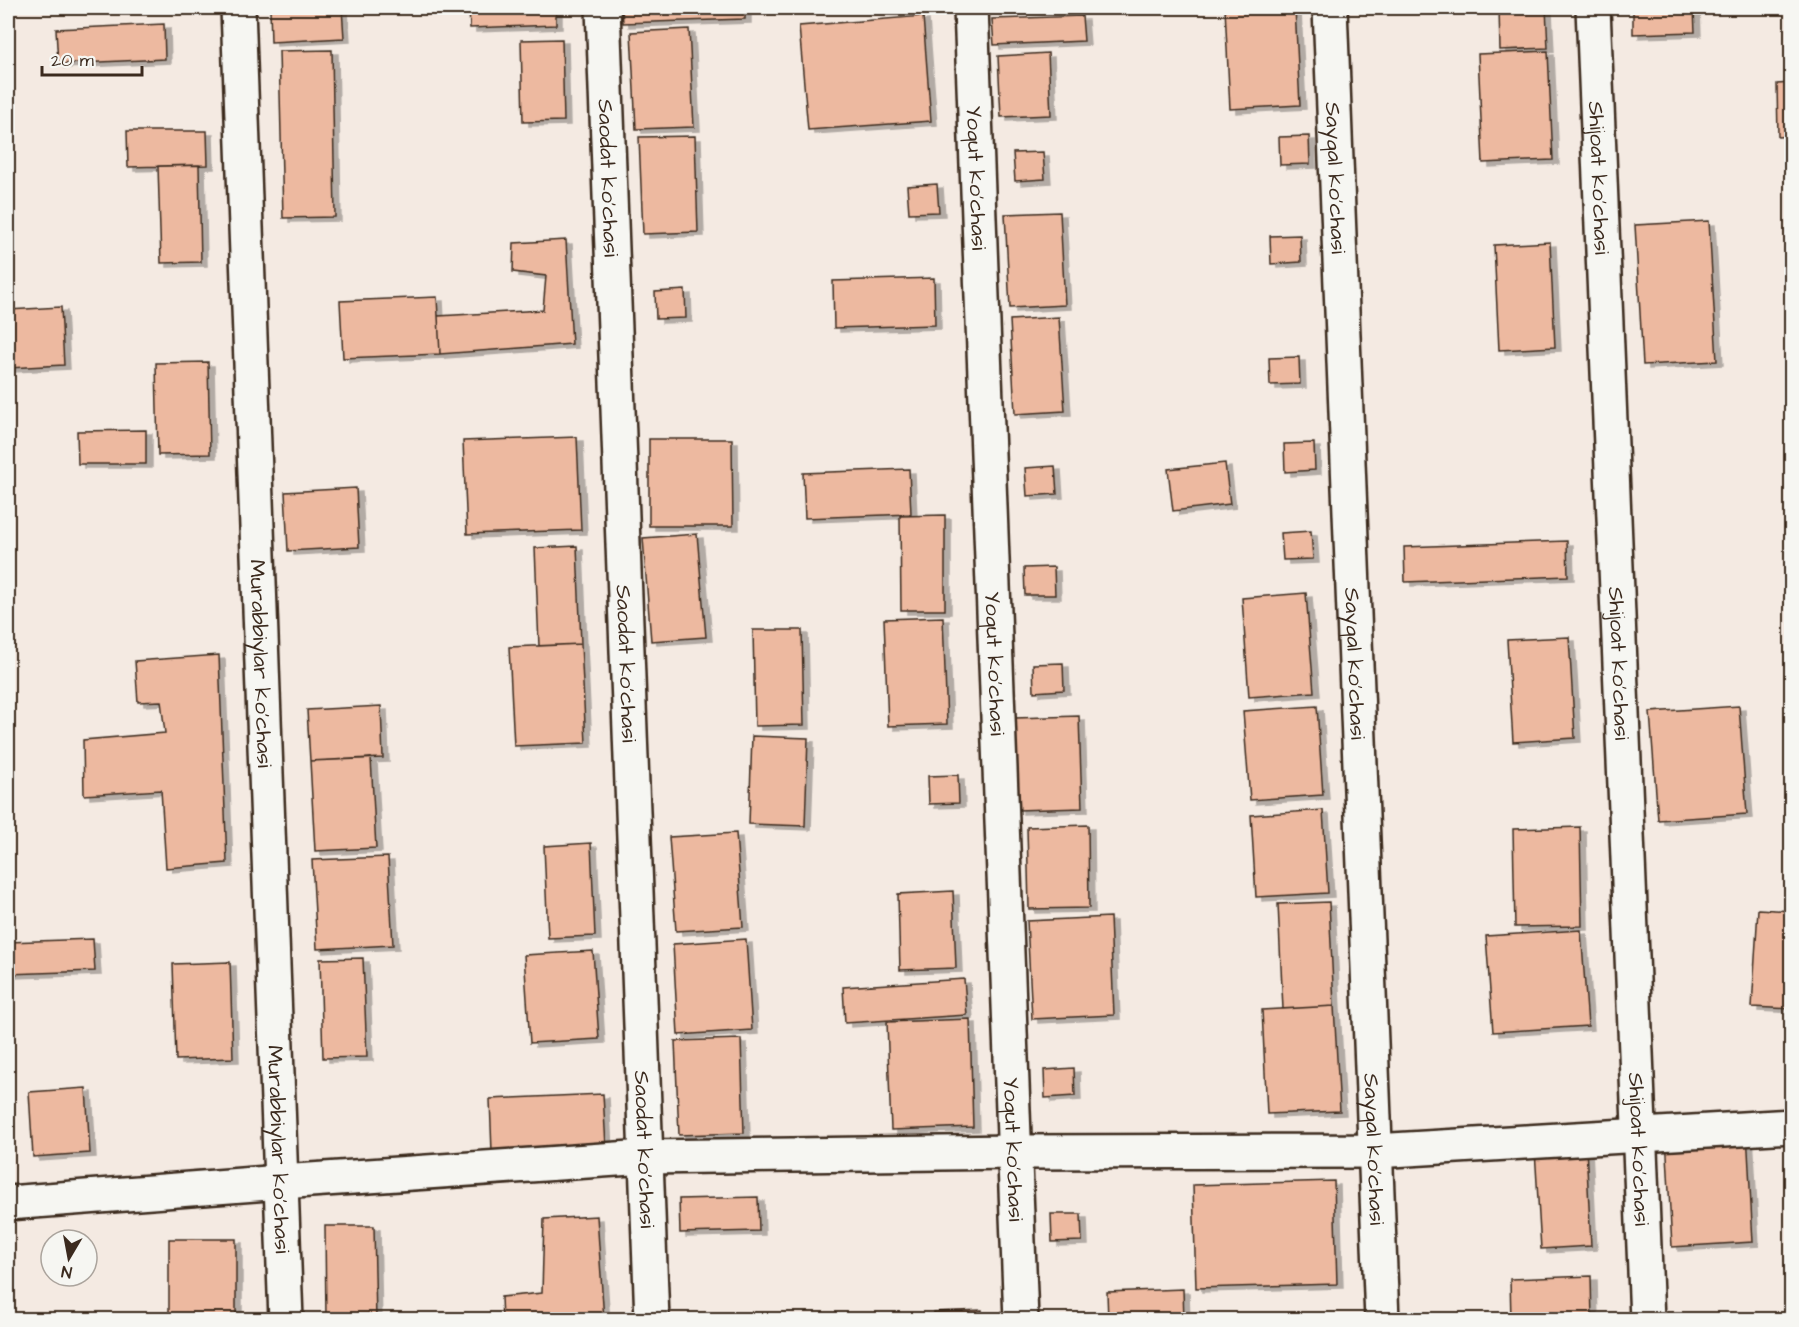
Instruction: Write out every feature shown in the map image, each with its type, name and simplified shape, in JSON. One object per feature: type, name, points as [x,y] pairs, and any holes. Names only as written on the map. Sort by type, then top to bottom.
[{"type":"street","name":"Murabbiylar ko'chasi","points":[[238,8],[286,1320]]},
{"type":"street","name":"Saodat ko'chasi","points":[[603,8],[652,1320]]},
{"type":"street","name":"Yoqut ko'chasi","points":[[971,8],[1021,1320]]},
{"type":"street","name":"Sayqal ko'chasi","points":[[1330,8],[1382,1320]]},
{"type":"street","name":"Shijoat ko'chasi","points":[[1593,8],[1647,1320]]},
{"type":"street","points":[[8,1203],[646,1157],[1015,1152],[1375,1151],[1791,1126]]},
{"type":"building","points":[[270,8],[342,8],[344,38],[271,42]]},
{"type":"building","points":[[469,8],[556,8],[556,25],[470,28]]},
{"type":"building","points":[[622,8],[745,8],[745,19],[623,23]]},
{"type":"building","points":[[1225,8],[1295,8],[1300,105],[1230,109]]},
{"type":"building","points":[[1499,8],[1546,8],[1548,48],[1500,50]]},
{"type":"building","points":[[1633,8],[1694,8],[1695,32],[1633,34]]},
{"type":"building","points":[[923,16],[931,121],[808,130],[799,26]]},
{"type":"building","points":[[1082,16],[1084,41],[994,45],[992,19]]},
{"type":"building","points":[[164,24],[165,59],[58,64],[56,29]]},
{"type":"building","points":[[689,29],[694,127],[636,129],[631,32]]},
{"type":"building","points":[[562,39],[564,121],[523,122],[521,40]]},
{"type":"building","points":[[332,50],[335,217],[283,218],[279,51]]},
{"type":"building","points":[[1548,51],[1553,160],[1483,163],[1478,54]]},
{"type":"building","points":[[1048,53],[1051,115],[1001,117],[998,56]]},
{"type":"building","points":[[1792,83],[1792,136],[1778,137],[1777,84]]},
{"type":"building","points":[[127,131],[207,131],[208,165],[128,167]]},
{"type":"building","points":[[695,136],[698,232],[643,234],[639,137]]},
{"type":"building","points":[[1309,136],[1310,164],[1280,165],[1279,137]]},
{"type":"building","points":[[1043,152],[1045,179],[1015,181],[1013,153]]},
{"type":"building","points":[[199,165],[201,262],[161,263],[158,166]]},
{"type":"building","points":[[937,184],[939,212],[909,213],[907,186]]},
{"type":"building","points":[[1060,212],[1065,305],[1010,308],[1005,214]]},
{"type":"building","points":[[1709,221],[1717,361],[1643,365],[1635,225]]},
{"type":"building","points":[[1300,235],[1301,262],[1271,264],[1270,236]]},
{"type":"building","points":[[566,240],[572,344],[440,354],[438,316],[543,310],[546,276],[513,272],[514,243]]},
{"type":"building","points":[[1550,242],[1555,347],[1499,350],[1494,245]]},
{"type":"building","points":[[934,278],[935,325],[834,328],[833,281]]},
{"type":"building","points":[[685,290],[686,318],[656,319],[655,292]]},
{"type":"building","points":[[437,297],[440,354],[343,358],[340,301]]},
{"type":"building","points":[[61,307],[64,365],[8,368],[8,310]]},
{"type":"building","points":[[1059,317],[1065,411],[1015,414],[1010,320]]},
{"type":"building","points":[[1299,357],[1300,384],[1270,385],[1269,358]]},
{"type":"building","points":[[208,362],[210,454],[158,455],[156,363]]},
{"type":"building","points":[[146,430],[146,464],[78,464],[77,431]]},
{"type":"building","points":[[577,437],[581,530],[467,534],[463,441]]},
{"type":"building","points":[[649,439],[732,439],[733,526],[649,526]]},
{"type":"building","points":[[1314,443],[1315,470],[1285,472],[1284,444]]},
{"type":"building","points":[[1225,463],[1230,504],[1173,511],[1168,469]]},
{"type":"building","points":[[1055,466],[1057,494],[1027,496],[1025,468]]},
{"type":"building","points":[[909,469],[911,514],[805,518],[803,473]]},
{"type":"building","points":[[356,488],[359,547],[288,551],[285,492]]},
{"type":"building","points":[[945,515],[945,610],[901,610],[900,516]]},
{"type":"building","points":[[1311,531],[1313,559],[1283,560],[1281,533]]},
{"type":"building","points":[[697,534],[706,637],[651,641],[643,538]]},
{"type":"building","points":[[1567,541],[1568,576],[1405,582],[1404,547]]},
{"type":"building","points":[[577,546],[581,644],[539,646],[535,548]]},
{"type":"building","points":[[1054,567],[1055,595],[1025,595],[1024,568]]},
{"type":"building","points":[[1306,593],[1314,692],[1249,697],[1242,598]]},
{"type":"building","points":[[943,617],[947,724],[888,726],[884,619]]},
{"type":"building","points":[[753,630],[802,630],[804,725],[755,726]]},
{"type":"building","points":[[1569,637],[1575,738],[1513,742],[1507,640]]},
{"type":"building","points":[[581,644],[586,743],[514,746],[509,647]]},
{"type":"building","points":[[219,655],[227,863],[166,868],[161,790],[84,795],[83,740],[165,733],[161,701],[138,702],[135,661]]},
{"type":"building","points":[[1063,663],[1064,690],[1034,692],[1033,664]]},
{"type":"building","points":[[381,706],[383,758],[310,761],[307,710]]},
{"type":"building","points":[[1317,706],[1323,795],[1250,800],[1243,711]]},
{"type":"building","points":[[1739,706],[1747,814],[1658,820],[1650,712]]},
{"type":"building","points":[[1079,716],[1082,808],[1017,810],[1015,718]]},
{"type":"building","points":[[752,736],[808,738],[805,826],[749,824]]},
{"type":"building","points":[[371,758],[376,848],[315,851],[310,761]]},
{"type":"building","points":[[958,775],[959,803],[929,804],[928,776]]},
{"type":"building","points":[[1323,810],[1328,893],[1256,897],[1251,815]]},
{"type":"building","points":[[1088,825],[1089,908],[1029,909],[1027,827]]},
{"type":"building","points":[[1580,827],[1582,926],[1515,927],[1513,829]]},
{"type":"building","points":[[736,833],[743,927],[676,931],[669,837]]},
{"type":"building","points":[[591,843],[595,936],[548,938],[544,846]]},
{"type":"building","points":[[388,857],[393,945],[317,949],[312,860]]},
{"type":"building","points":[[953,891],[956,968],[900,970],[898,894]]},
{"type":"building","points":[[1329,902],[1334,1006],[1283,1009],[1278,904]]},
{"type":"building","points":[[1758,909],[1792,911],[1792,1009],[1752,1007]]},
{"type":"building","points":[[1110,917],[1114,1015],[1032,1019],[1027,921]]},
{"type":"building","points":[[1581,930],[1588,1026],[1493,1032],[1486,936]]},
{"type":"building","points":[[93,939],[95,971],[8,974],[8,942]]},
{"type":"building","points":[[746,939],[752,1030],[678,1035],[673,944]]},
{"type":"building","points":[[593,951],[599,1039],[530,1043],[524,955]]},
{"type":"building","points":[[363,958],[367,1057],[323,1058],[320,959]]},
{"type":"building","points":[[230,962],[233,1058],[176,1060],[173,964]]},
{"type":"building","points":[[964,979],[967,1015],[845,1023],[843,987]]},
{"type":"building","points":[[1334,1006],[1340,1111],[1267,1114],[1262,1010]]},
{"type":"building","points":[[970,1019],[973,1127],[891,1130],[887,1022]]},
{"type":"building","points":[[741,1039],[744,1133],[679,1135],[675,1041]]},
{"type":"building","points":[[1074,1068],[1075,1096],[1045,1098],[1044,1070]]},
{"type":"building","points":[[86,1088],[90,1153],[33,1157],[29,1092]]},
{"type":"building","points":[[603,1094],[606,1146],[492,1152],[490,1099]]},
{"type":"building","points":[[1747,1132],[1753,1242],[1672,1247],[1666,1136]]},
{"type":"building","points":[[1586,1147],[1591,1246],[1541,1249],[1535,1150]]},
{"type":"building","points":[[1334,1181],[1337,1284],[1196,1288],[1193,1185]]},
{"type":"building","points":[[758,1197],[759,1231],[680,1233],[679,1199]]},
{"type":"building","points":[[1051,1214],[1081,1214],[1082,1241],[1052,1242]]},
{"type":"building","points":[[597,1216],[604,1320],[502,1320],[501,1297],[542,1293],[544,1219]]},
{"type":"building","points":[[325,1226],[374,1226],[376,1320],[326,1320]]},
{"type":"building","points":[[169,1239],[236,1239],[236,1320],[169,1320]]},
{"type":"building","points":[[1591,1276],[1592,1320],[1511,1320],[1510,1279]]},
{"type":"building","points":[[1183,1289],[1184,1320],[1108,1320],[1107,1292]]},
{"type":"building","points":[[982,1310],[982,1320],[934,1320],[934,1312]]},
{"type":"building","points":[[874,1314],[874,1320],[836,1320],[836,1315]]}]
